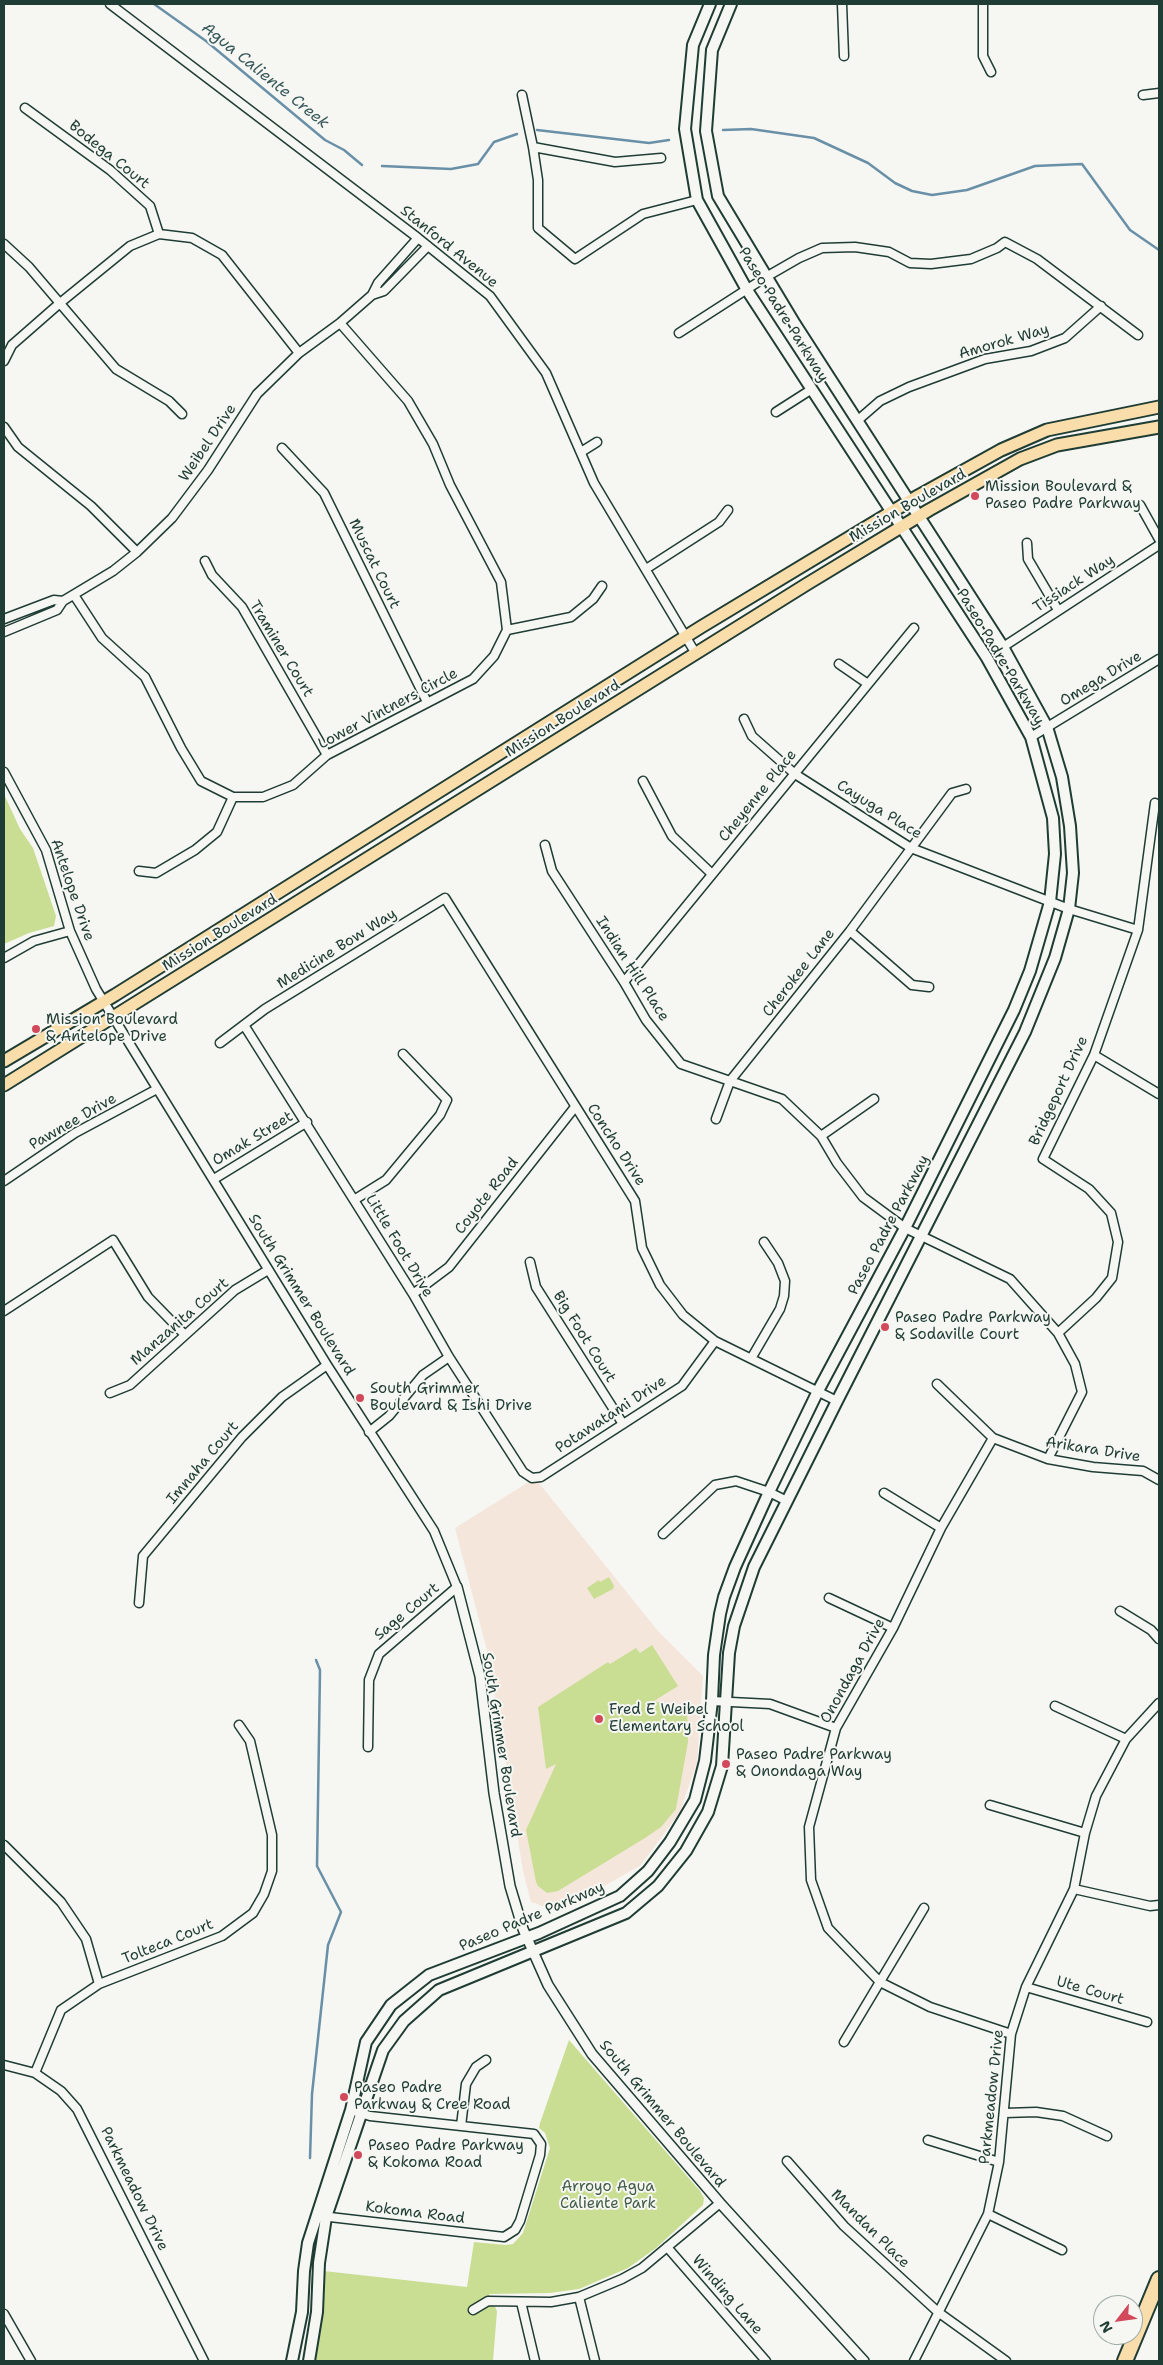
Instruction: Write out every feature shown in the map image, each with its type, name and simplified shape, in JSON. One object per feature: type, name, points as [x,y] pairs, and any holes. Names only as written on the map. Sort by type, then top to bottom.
[{"type":"highway","points":[[1125,2361],[1159,2279]]},
{"type":"main road","name":"Paseo Padre Parkway","points":[[309,2361],[317,2312],[321,2216],[351,2110],[366,2042],[390,2005],[429,1975],[527,1938],[620,1896],[648,1871],[670,1842],[695,1800],[705,1761],[712,1701],[714,1655],[724,1597],[769,1492],[818,1391],[905,1228],[1014,1010],[1030,972],[1050,902],[1055,854],[1053,818],[1031,737],[987,658],[747,290],[697,200],[684,129],[693,45],[710,4]]},
{"type":"main road","name":"Paseo Padre Parkway","points":[[292,2361],[302,2312],[304,2271],[308,2244],[362,2113],[383,2050],[404,2021],[439,1990],[626,1913],[658,1886],[686,1851],[708,1812],[722,1766],[729,1653],[741,1600],[754,1567],[1025,1032],[1055,958],[1069,910],[1072,874],[1070,826],[1062,777],[1047,727],[1003,646],[856,421],[718,196],[706,131],[712,50],[731,4]]},
{"type":"main road","name":"Mission Boulevard","points":[[4,1061],[105,1002],[686,636],[892,511],[1002,450],[1047,430],[1159,407]]},
{"type":"main road","name":"Mission Boulevard","points":[[4,1085],[919,516],[1020,459],[1058,445],[1159,427]]},
{"type":"street","name":"Stanford Avenue","points":[[110,4],[418,238],[490,296],[527,344],[546,373],[594,482],[696,654]]},
{"type":"street","points":[[842,4],[844,56]]},
{"type":"street","points":[[984,4],[983,56],[991,72]]},
{"type":"street","points":[[1143,95],[1159,93]]},
{"type":"street","points":[[522,95],[538,180],[538,228],[575,259],[643,214],[697,200]]},
{"type":"street","name":"Bodega Court","points":[[25,108],[110,170],[150,206],[159,234]]},
{"type":"street","points":[[533,147],[615,162],[661,158]]},
{"type":"street","points":[[4,361],[12,345],[60,303],[130,246],[159,234],[192,238],[222,255],[299,353]]},
{"type":"street","name":"Weibel Drive","points":[[4,632],[57,610],[63,601],[113,571],[137,552],[172,518],[208,470],[257,394],[299,353],[340,323],[372,295],[378,283],[418,238]]},
{"type":"street","points":[[679,333],[766,277],[799,258],[822,248],[855,247],[889,252],[910,263],[930,264],[971,259],[1005,242],[1037,259],[1138,335]]},
{"type":"street","points":[[4,244],[29,267],[116,369],[169,401],[182,414]]},
{"type":"street","name":"Weibel Drive","points":[[372,295],[384,292],[428,246]]},
{"type":"street","name":"Amorok Way","points":[[856,421],[880,401],[909,387],[985,359],[1031,351],[1065,338],[1101,306]]},
{"type":"street","points":[[340,323],[408,401],[433,444],[450,485],[501,582],[507,630],[571,617],[593,599],[602,586]]},
{"type":"street","points":[[776,412],[812,389]]},
{"type":"street","points":[[4,427],[18,447],[91,506],[137,552]]},
{"type":"street","points":[[581,452],[597,442]]},
{"type":"street","name":"Muscat Court","points":[[282,448],[324,493],[427,702]]},
{"type":"street","points":[[1140,505],[1159,539]]},
{"type":"street","points":[[646,569],[719,522],[728,510]]},
{"type":"street","points":[[1027,543],[1028,559],[1058,610]]},
{"type":"street","name":"Tissiack Way","points":[[1003,646],[1159,545]]},
{"type":"street","name":"Traminer Court","points":[[205,561],[212,575],[242,607],[327,755]]},
{"type":"street","name":"Lower Vintners Circle","points":[[74,595],[102,638],[144,677],[181,748],[201,781],[232,797],[263,797],[293,785],[327,755],[473,679],[494,656],[507,630]]},
{"type":"street","name":"Weibel Drive","points":[[4,619],[54,600],[63,601]]},
{"type":"street","name":"Cheyenne Place","points":[[624,982],[914,628]]},
{"type":"street","name":"Omega Drive","points":[[1031,737],[1159,659]]},
{"type":"street","points":[[839,664],[868,684]]},
{"type":"street","name":"Cayuga Place","points":[[744,719],[752,736],[794,774],[911,848],[1069,910],[1138,930]]},
{"type":"street","name":"Antelope Drive","points":[[4,772],[46,850],[70,931],[93,983],[114,1017]]},
{"type":"street","points":[[643,782],[672,836],[712,874]]},
{"type":"street","name":"Cherokee Lane","points":[[716,1119],[730,1081],[850,931],[952,793],[966,789]]},
{"type":"street","points":[[139,871],[156,873],[195,850],[217,832],[232,797]]},
{"type":"street","name":"Bridgeport Drive","points":[[1058,1333],[1096,1298],[1112,1278],[1118,1242],[1112,1214],[1089,1189],[1043,1159],[1094,1055],[1138,930],[1155,804]]},
{"type":"street","name":"Indian Hill Place","points":[[545,845],[552,871],[624,982],[646,1020],[681,1064],[782,1099],[821,1136],[837,1164],[863,1197],[905,1228],[1010,1279],[1058,1333],[1074,1364],[1082,1392],[1048,1459]]},
{"type":"street","name":"Medicine Bow Way","points":[[220,1043],[265,1009],[445,898]]},
{"type":"street","name":"Concho Drive","points":[[445,898],[635,1201],[642,1248],[660,1285],[683,1314],[715,1341],[752,1357],[837,1401]]},
{"type":"street","points":[[4,958],[34,941],[70,931]]},
{"type":"street","points":[[850,931],[912,985],[929,987]]},
{"type":"street","name":"South Grimmer Boulevard","points":[[114,1017],[327,1365],[434,1531],[457,1588],[480,1676],[506,1867],[515,1906],[532,1952],[560,2006],[587,2047],[720,2203],[864,2361]]},
{"type":"street","name":"Little Foot Drive","points":[[244,1025],[307,1122],[413,1294],[449,1357],[523,1472],[532,1478]]},
{"type":"street","points":[[354,1200],[386,1180],[440,1115],[447,1100],[403,1054]]},
{"type":"street","points":[[1094,1055],[1159,1094]]},
{"type":"street","name":"Pawnee Drive","points":[[4,1181],[75,1133],[157,1089]]},
{"type":"street","points":[[821,1136],[874,1100]]},
{"type":"street","name":"Coyote Road","points":[[413,1294],[449,1267],[575,1108]]},
{"type":"street","name":"Omak Street","points":[[214,1179],[307,1122]]},
{"type":"street","points":[[4,1311],[113,1240],[148,1297],[185,1335]]},
{"type":"street","points":[[752,1357],[780,1309],[784,1296],[785,1281],[778,1263],[764,1242]]},
{"type":"street","name":"Big Foot Court","points":[[530,1262],[536,1287],[623,1424]]},
{"type":"street","name":"Manzanita Court","points":[[110,1393],[130,1384],[235,1290],[268,1270]]},
{"type":"street","name":"Potawatami Drive","points":[[532,1478],[541,1476],[682,1386],[715,1341]]},
{"type":"street","points":[[369,1432],[388,1416],[423,1375],[449,1357]]},
{"type":"street","name":"Imnaha Court","points":[[139,1603],[143,1556],[242,1437],[282,1397],[327,1365]]},
{"type":"street","points":[[937,1384],[992,1438]]},
{"type":"street","name":"Arikara Drive","points":[[992,1438],[1048,1459],[1093,1467],[1143,1471],[1159,1480]]},
{"type":"street","name":"Onondaga Drive","points":[[992,1438],[941,1528],[893,1628],[836,1728],[809,1827],[810,1880],[828,1928],[880,1982],[930,2008],[1011,2034]]},
{"type":"street","points":[[663,1534],[715,1485],[736,1481],[787,1500]]},
{"type":"street","points":[[884,1493],[941,1528]]},
{"type":"street","name":"Sage Court","points":[[368,1747],[368,1680],[379,1654],[457,1588]]},
{"type":"street","points":[[829,1598],[893,1628]]},
{"type":"street","points":[[1120,1610],[1151,1630],[1159,1639]]},
{"type":"street","points":[[712,1701],[770,1704],[836,1728]]},
{"type":"street","name":"Parkmeadow Drive","points":[[914,2361],[988,2214],[1000,2162],[1011,2034],[1026,1987],[1074,1889],[1085,1833],[1096,1796],[1126,1739],[1159,1704]]},
{"type":"street","points":[[1055,1706],[1126,1739]]},
{"type":"street","name":"Tolteca Court","points":[[35,2073],[61,2010],[99,1984],[222,1936],[253,1913],[264,1894],[272,1871],[272,1835],[250,1741],[239,1725]]},
{"type":"street","points":[[990,1805],[1085,1833]]},
{"type":"street","points":[[4,1845],[61,1902],[86,1940],[99,1984]]},
{"type":"street","points":[[1074,1889],[1150,1906],[1159,1905]]},
{"type":"street","points":[[844,2042],[924,1908]]},
{"type":"street","name":"Ute Court","points":[[1026,1987],[1147,2022]]},
{"type":"street","points":[[351,2110],[370,2116],[461,2126],[466,2084],[476,2067],[486,2060]]},
{"type":"street","name":"Parkmeadow Drive","points":[[4,2065],[35,2073],[61,2090],[77,2109],[204,2361]]},
{"type":"street","points":[[1005,2112],[1036,2112],[1063,2116],[1107,2136]]},
{"type":"street","name":"Kokoma Road","points":[[321,2216],[496,2236],[510,2234],[515,2230],[523,2212],[540,2155],[541,2144],[539,2139],[534,2134],[461,2126]]},
{"type":"street","points":[[928,2140],[1000,2162]]},
{"type":"street","name":"Mandan Place","points":[[787,2161],[844,2226],[938,2312],[1006,2361]]},
{"type":"street","points":[[473,2310],[488,2301],[551,2302],[579,2296],[628,2276],[642,2268],[720,2203]]},
{"type":"street","points":[[988,2214],[1062,2250]]},
{"type":"street","name":"Winding Lane","points":[[667,2247],[766,2361]]},
{"type":"street","points":[[579,2296],[595,2361]]},
{"type":"street","points":[[521,2302],[535,2361]]},
{"type":"street","points":[[4,2314],[31,2361]]},
{"type":"shaded area","name":"Fred E Weibel Elementary School","points":[[535,1478],[658,1631],[703,1676],[697,1762],[680,1812],[641,1865],[559,1912],[531,1902],[523,1871],[489,1658],[455,1528]]},
{"type":"green space","points":[[4,794],[20,829],[33,848],[56,916],[54,926],[29,933],[4,944]]},
{"type":"green space","points":[[609,1577],[614,1586],[613,1589],[594,1599],[587,1588],[599,1580],[600,1582]]},
{"type":"green space","points":[[652,1645],[678,1686],[654,1701],[687,1709],[688,1742],[676,1809],[661,1827],[645,1838],[558,1891],[547,1893],[536,1882],[526,1830],[556,1764],[546,1769],[538,1707],[608,1662],[610,1664],[636,1648],[640,1653]]},
{"type":"green space","name":"Arroyo Agua Caliente Park","points":[[569,2040],[700,2191],[704,2198],[703,2205],[656,2248],[628,2268],[579,2289],[550,2293],[489,2294],[497,2311],[493,2361],[314,2361],[324,2309],[324,2271],[467,2287],[474,2242],[513,2244],[523,2233],[550,2148],[545,2133],[539,2128],[540,2123]]},
{"type":"waterway","name":"Agua Caliente Creek","points":[[154,4],[206,41],[325,140],[344,150],[362,165]]},
{"type":"waterway","name":"Agua Caliente Creek","points":[[723,130],[751,129],[814,138],[868,163],[895,183],[912,191],[932,195],[967,190],[1035,166],[1082,164],[1130,230],[1159,250]]},
{"type":"waterway","name":"Agua Caliente Creek","points":[[537,130],[649,143],[669,140]]},
{"type":"waterway","name":"Agua Caliente Creek","points":[[382,166],[451,169],[478,164],[494,142],[517,134]]},
{"type":"waterway","points":[[310,2158],[312,2094],[328,1945],[341,1912],[317,1866],[320,1670],[316,1660]]},
{"type":"place","name":"Mission Boulevard & Paseo Padre Parkway","points":[[975,496]]},
{"type":"place","name":"Mission Boulevard & Antelope Drive","points":[[36,1029]]},
{"type":"place","name":"Paseo Padre Parkway & Sodaville Court","points":[[885,1327]]},
{"type":"place","name":"South Grimmer Boulevard & Ishi Drive","points":[[360,1398]]},
{"type":"place","name":"Fred E Weibel Elementary School","points":[[599,1719]]},
{"type":"place","name":"Paseo Padre Parkway & Onondaga Way","points":[[726,1764]]},
{"type":"place","name":"Paseo Padre Parkway & Cree Road","points":[[344,2097]]},
{"type":"place","name":"Paseo Padre Parkway & Kokoma Road","points":[[358,2155]]}]
